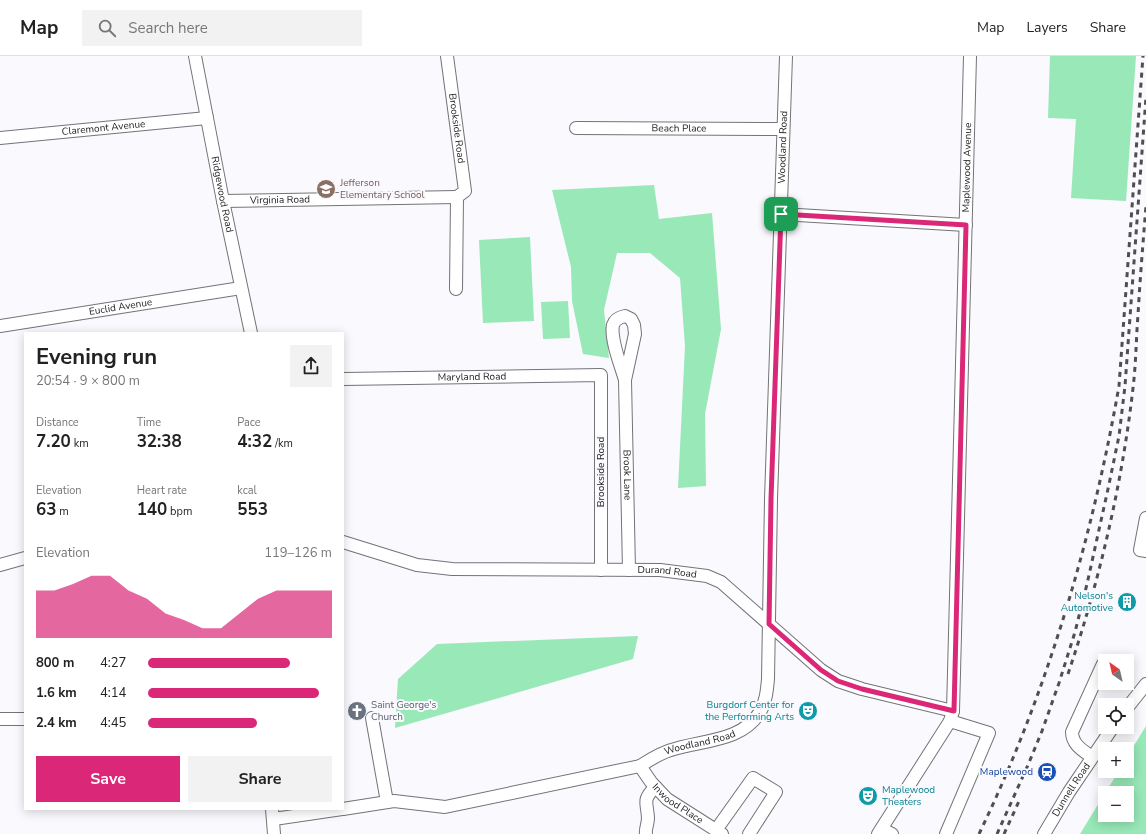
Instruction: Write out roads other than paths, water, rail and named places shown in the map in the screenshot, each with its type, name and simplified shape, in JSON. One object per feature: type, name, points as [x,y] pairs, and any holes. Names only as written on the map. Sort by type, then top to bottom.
[{"type":"street","name":"Ridgewood Road","points":[[195,56],[223,201],[252,332]]},
{"type":"street","name":"Brookside Road","points":[[447,56],[465,191],[457,197]]},
{"type":"street","name":"Woodland Road","points":[[344,809],[394,801],[445,806],[640,766],[666,752],[727,737],[745,728],[760,712],[767,693],[771,499],[786,56]]},
{"type":"street","name":"Maplewood Avenue","points":[[952,716],[970,56]]},
{"type":"street","name":"Claremont Avenue","points":[[0,138],[207,118]]},
{"type":"street","name":"Beach Place","points":[[576,128],[783,129]]},
{"type":"street","name":"Virginia Road","points":[[223,201],[457,197]]},
{"type":"street","points":[[456,289],[457,197]]},
{"type":"street","points":[[781,214],[966,225]]},
{"type":"street","name":"Euclid Avenue","points":[[0,326],[241,288]]},
{"type":"street","name":"Brookside Road","points":[[601,375],[601,570]]},
{"type":"street","name":"Maryland Road","points":[[344,379],[601,375]]},
{"type":"street","name":"Brook Lane","points":[[625,380],[629,570]]},
{"type":"street","points":[[1146,518],[1140,550],[1146,551]]},
{"type":"street","name":"Durand Road","points":[[344,542],[417,565],[452,569],[660,570],[707,576],[721,582],[821,670],[838,681],[952,716],[988,733],[946,834]]},
{"type":"street","points":[[0,564],[24,558]]},
{"type":"street","points":[[1092,757],[1075,743],[1072,737],[1072,732],[1098,677]]},
{"type":"street","points":[[1134,699],[1146,684]]},
{"type":"street","points":[[884,832],[952,716]]},
{"type":"street","points":[[0,718],[24,719]]},
{"type":"street","points":[[372,718],[387,802]]},
{"type":"street","name":"Dunnell Road","points":[[1044,834],[1069,792],[1108,734]]},
{"type":"street","name":"Inwood Place","points":[[640,766],[655,787],[666,799],[719,832]]},
{"type":"street","points":[[719,832],[753,778],[776,792],[749,834]]},
{"type":"street","points":[[646,834],[648,820],[646,803],[647,796],[655,787]]},
{"type":"street","name":"Woodland Road","points":[[273,814],[328,810]]},
{"type":"street","points":[[273,814],[274,834]]},
{"type":"railway","points":[[979,834],[1026,726],[1046,671],[1081,558],[1108,444],[1119,386],[1143,56]]},
{"type":"railway","points":[[997,834],[1042,731],[1075,632],[1119,436],[1125,386],[1146,97]]},
{"type":"railway","points":[[1068,674],[1090,604],[1108,533],[1123,461],[1134,379],[1146,206]]},
{"type":"railway","points":[[1004,834],[1020,799]]},
{"type":"place","name":"Jefferson Elementary School","points":[[326,189]]},
{"type":"place","name":"Nelson's Automotive","points":[[1127,602]]},
{"type":"place","name":"Saint George's Church","points":[[357,711]]},
{"type":"place","name":"Burgdorf Center for the Performing Arts","points":[[808,711]]},
{"type":"place","name":"Maplewood","points":[[1047,772]]},
{"type":"place","name":"Maplewood Theaters","points":[[868,796]]}]
